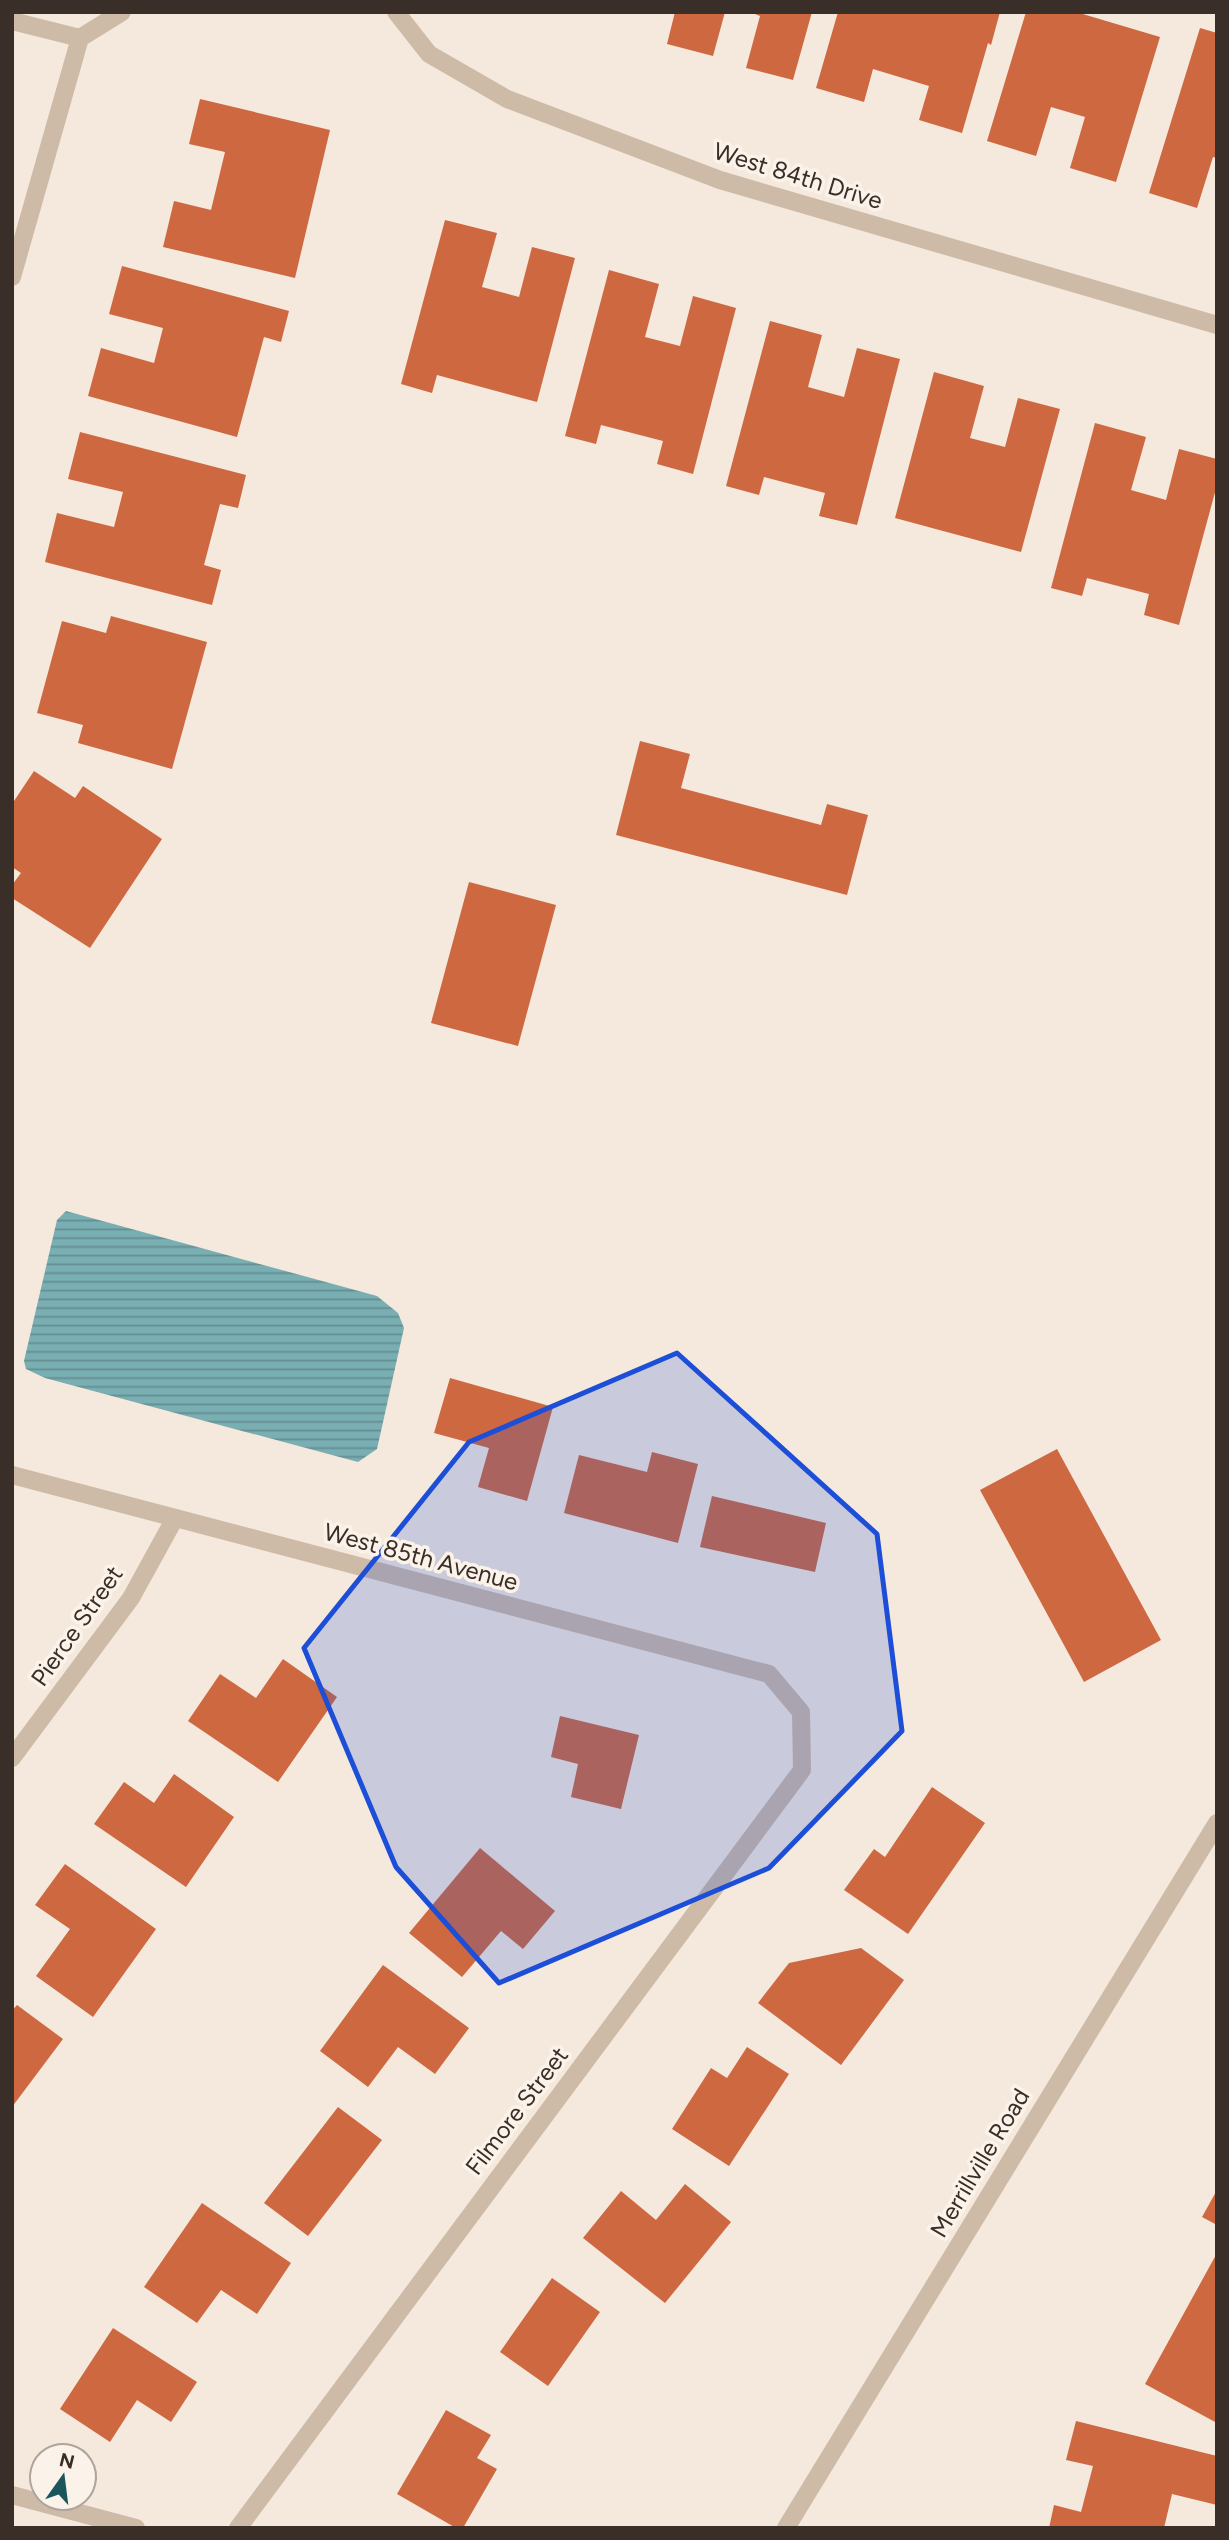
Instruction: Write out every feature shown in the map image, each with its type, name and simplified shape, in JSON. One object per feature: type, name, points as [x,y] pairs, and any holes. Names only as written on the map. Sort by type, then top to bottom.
[{"type":"street","points":[[12,277],[79,38],[122,12]]},
{"type":"street","name":"West 84th Drive","points":[[396,12],[429,54],[507,99],[720,180],[1217,325]]},
{"type":"street","points":[[12,21],[79,38]]},
{"type":"street","name":"West 85th Avenue","points":[[12,1475],[769,1674],[801,1712]]},
{"type":"street","name":"Pierce Street","points":[[12,1758],[131,1598],[175,1518]]},
{"type":"street","name":"Filmore Street","points":[[238,2528],[802,1770],[801,1712]]},
{"type":"street","name":"Merrillville Road","points":[[786,2528],[1217,1823]]},
{"type":"street","points":[[12,2495],[136,2528]]},
{"type":"highlighted area","points":[[677,1353],[877,1534],[902,1731],[769,1868],[499,1983],[396,1867],[304,1648],[469,1442]]},
{"type":"water","points":[[66,1211],[377,1296],[398,1313],[404,1328],[377,1449],[358,1462],[45,1378],[26,1369],[24,1361],[57,1220]]},
{"type":"building","points":[[675,12],[725,12],[713,56],[667,44]]},
{"type":"building","points":[[750,12],[812,12],[793,80],[746,68],[760,16]]},
{"type":"building","points":[[838,12],[1000,12],[991,45],[988,43],[962,133],[919,120],[929,86],[873,69],[864,102],[816,88]]},
{"type":"building","points":[[1026,12],[1076,12],[1160,37],[1116,182],[1070,168],[1085,117],[1051,107],[1036,156],[987,141]]},
{"type":"building","points":[[1200,28],[1217,33],[1217,158],[1213,157],[1197,208],[1149,193]]},
{"type":"building","points":[[200,99],[330,130],[295,278],[163,247],[174,201],[211,210],[225,152],[189,144]]},
{"type":"building","points":[[445,220],[497,233],[482,287],[519,297],[532,247],[575,258],[537,402],[437,375],[432,393],[401,384]]},
{"type":"building","points":[[122,266],[289,311],[281,342],[264,337],[237,437],[88,396],[101,348],[154,363],[163,328],[109,314]]},
{"type":"building","points":[[609,270],[659,284],[645,337],[680,346],[693,296],[736,308],[693,474],[657,464],[663,441],[601,425],[596,444],[565,436]]},
{"type":"building","points":[[770,321],[822,335],[808,387],[844,397],[857,348],[900,359],[857,525],[819,516],[825,493],[764,477],[759,495],[726,486]]},
{"type":"building","points":[[934,372],[984,386],[970,438],[1005,447],[1018,398],[1060,409],[1021,552],[895,518]]},
{"type":"building","points":[[1095,423],[1146,437],[1131,490],[1166,500],[1179,449],[1217,459],[1217,485],[1179,625],[1144,615],[1149,594],[1087,578],[1082,596],[1051,588]]},
{"type":"building","points":[[80,432],[246,475],[238,508],[220,504],[204,565],[221,570],[212,605],[45,562],[57,513],[114,527],[123,492],[68,479]]},
{"type":"building","points":[[111,616],[207,642],[172,769],[78,743],[83,725],[37,713],[62,621],[106,633]]},
{"type":"building","points":[[640,741],[690,754],[681,788],[821,825],[827,804],[868,815],[847,895],[616,835]]},
{"type":"building","points":[[34,771],[75,798],[83,786],[162,839],[90,948],[12,898],[12,885],[21,873],[12,867],[12,804]]},
{"type":"building","points":[[469,882],[556,905],[518,1046],[431,1023]]},
{"type":"building","points":[[450,1378],[553,1407],[527,1501],[478,1487],[489,1448],[434,1433]]},
{"type":"building","points":[[1057,1449],[1161,1640],[1084,1682],[980,1490]]},
{"type":"building","points":[[652,1452],[698,1464],[678,1543],[564,1513],[579,1455],[647,1472]]},
{"type":"building","points":[[712,1496],[826,1523],[815,1572],[700,1547]]},
{"type":"building","points":[[283,1659],[337,1697],[278,1782],[188,1721],[220,1674],[256,1698]]},
{"type":"building","points":[[560,1716],[639,1735],[621,1809],[571,1797],[578,1764],[551,1757]]},
{"type":"building","points":[[174,1774],[234,1817],[186,1887],[94,1824],[124,1782],[154,1803]]},
{"type":"building","points":[[932,1787],[985,1823],[908,1934],[844,1890],[874,1849],[885,1857]]},
{"type":"building","points":[[480,1848],[555,1911],[523,1949],[501,1931],[462,1977],[409,1933]]},
{"type":"building","points":[[65,1864],[156,1929],[93,2017],[36,1976],[70,1929],[35,1905]]},
{"type":"building","points":[[861,1948],[904,1980],[841,2065],[758,2003],[789,1963]]},
{"type":"building","points":[[383,1965],[469,2028],[435,2074],[398,2047],[368,2087],[320,2051]]},
{"type":"building","points":[[17,2005],[63,2039],[12,2107],[12,2011]]},
{"type":"building","points":[[747,2047],[789,2074],[729,2166],[672,2129],[711,2068],[727,2078]]},
{"type":"building","points":[[338,2107],[382,2140],[308,2236],[264,2203]]},
{"type":"building","points":[[685,2184],[731,2222],[665,2303],[583,2238],[621,2191],[656,2220]]},
{"type":"building","points":[[1217,2190],[1217,2225],[1202,2217]]},
{"type":"building","points":[[202,2203],[291,2263],[257,2314],[221,2290],[197,2323],[144,2287]]},
{"type":"building","points":[[1217,2253],[1217,2423],[1145,2384]]},
{"type":"building","points":[[552,2278],[600,2312],[548,2386],[500,2352]]},
{"type":"building","points":[[113,2328],[197,2382],[171,2422],[137,2400],[110,2442],[60,2409]]},
{"type":"building","points":[[446,2410],[491,2435],[477,2458],[497,2469],[463,2528],[456,2528],[397,2494]]},
{"type":"building","points":[[1076,2421],[1217,2456],[1217,2505],[1172,2494],[1164,2528],[1049,2528],[1054,2505],[1081,2512],[1093,2466],[1066,2460]]}]
